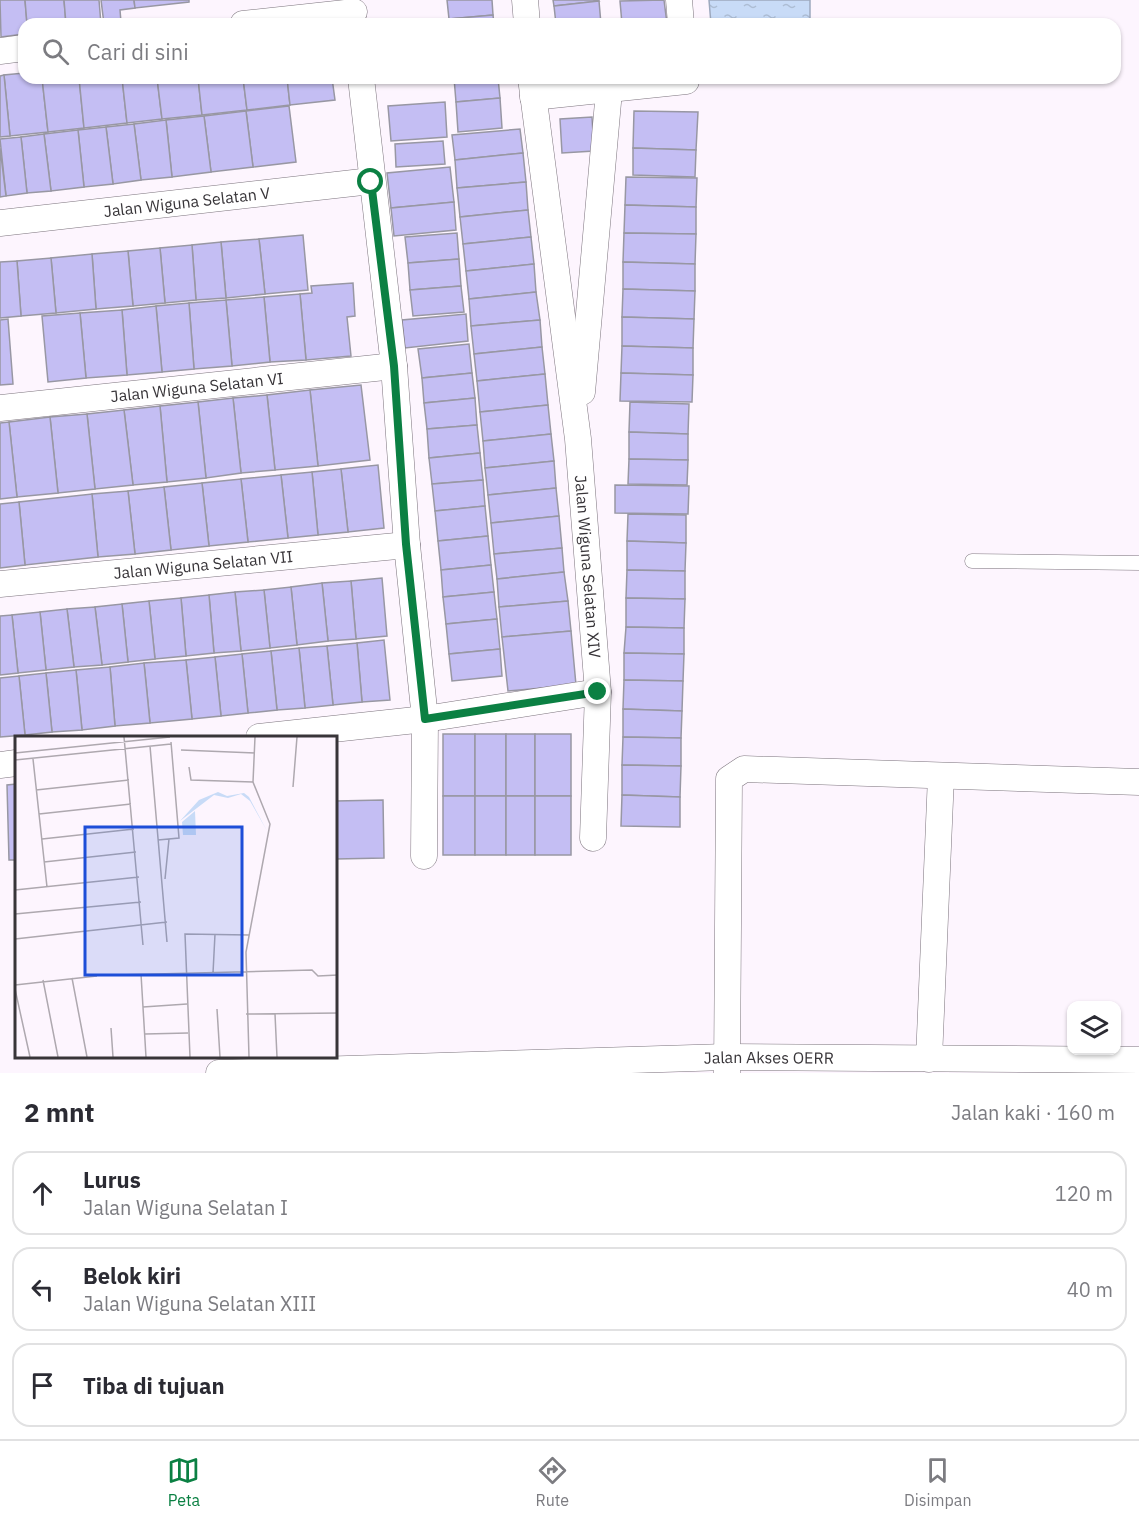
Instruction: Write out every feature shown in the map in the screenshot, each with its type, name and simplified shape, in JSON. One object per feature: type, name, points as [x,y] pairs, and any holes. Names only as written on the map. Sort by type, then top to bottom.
[{"type":"street","points":[[525,0],[526,18]]},
{"type":"street","points":[[679,0],[680,18]]},
{"type":"street","points":[[298,18],[354,12]]},
{"type":"street","points":[[0,51],[18,49]]},
{"type":"street","points":[[362,84],[371,182],[394,366],[406,544],[425,719],[424,856]]},
{"type":"street","points":[[532,87],[609,91],[663,84]]},
{"type":"street","name":"Jalan Wiguna Selatan XIV","points":[[532,87],[578,439],[598,692],[593,838]]},
{"type":"street","name":"Jalan Wiguna Selatan XIV","points":[[578,439],[609,91]]},
{"type":"street","name":"Jalan Wiguna Selatan V","points":[[0,223],[371,182]]},
{"type":"street","name":"Jalan Wiguna Selatan VI","points":[[0,408],[394,366]]},
{"type":"street","name":"Jalan Wiguna Selatan VII","points":[[0,584],[406,544]]},
{"type":"street","points":[[268,736],[425,719],[598,692]]},
{"type":"street","points":[[0,765],[15,763]]},
{"type":"street","points":[[726,1065],[729,779],[744,769],[1139,782]]},
{"type":"street","points":[[929,1059],[941,776]]},
{"type":"street","name":"Jalan Akses OERR","points":[[219,1073],[726,1065],[929,1059],[1139,1060]]},
{"type":"lane","points":[[972,561],[1139,563]]},
{"type":"water","points":[[709,0],[810,0],[810,18],[710,18]]},
{"type":"building","points":[[0,0],[25,0],[26,18],[18,18],[18,35],[1,37]]},
{"type":"building","points":[[25,0],[64,0],[66,18],[26,18]]},
{"type":"building","points":[[64,0],[99,0],[100,18],[66,18]]},
{"type":"building","points":[[101,0],[134,0],[135,8],[120,10],[121,18],[103,18]]},
{"type":"building","points":[[134,0],[189,0],[189,2],[135,8]]},
{"type":"building","points":[[447,0],[492,0],[493,15],[449,18]]},
{"type":"building","points":[[553,0],[598,0],[599,1],[554,6]]},
{"type":"building","points":[[664,0],[666,18],[621,18],[620,1]]},
{"type":"building","points":[[599,1],[600,18],[555,18],[554,6]]},
{"type":"building","points":[[493,15],[493,18],[460,18]]},
{"type":"building","points":[[18,74],[18,84],[43,84],[48,132],[10,136],[4,75]]},
{"type":"building","points":[[4,75],[10,136],[0,137],[0,76]]},
{"type":"building","points":[[43,84],[80,84],[84,128],[48,132]]},
{"type":"building","points":[[80,84],[123,84],[127,123],[84,128]]},
{"type":"building","points":[[123,84],[158,84],[162,119],[127,123]]},
{"type":"building","points":[[158,84],[199,84],[202,115],[162,119]]},
{"type":"building","points":[[199,84],[244,84],[247,110],[202,115]]},
{"type":"building","points":[[244,84],[288,84],[290,105],[247,110]]},
{"type":"building","points":[[288,84],[333,84],[335,100],[290,105]]},
{"type":"building","points":[[454,84],[499,84],[500,98],[456,102]]},
{"type":"building","points":[[500,98],[502,128],[458,132],[456,102]]},
{"type":"building","points":[[445,102],[447,137],[391,141],[388,106]]},
{"type":"building","points":[[289,106],[296,162],[253,167],[246,111]]},
{"type":"building","points":[[246,111],[253,167],[211,172],[204,116]]},
{"type":"building","points":[[634,111],[698,112],[696,150],[633,148]]},
{"type":"building","points":[[204,116],[211,172],[172,177],[166,120]]},
{"type":"building","points":[[592,117],[594,151],[562,153],[560,119]]},
{"type":"building","points":[[166,120],[172,177],[141,180],[134,124]]},
{"type":"building","points":[[134,124],[141,180],[113,184],[106,127]]},
{"type":"building","points":[[106,127],[113,184],[84,187],[78,130]]},
{"type":"building","points":[[520,129],[523,153],[455,160],[452,135]]},
{"type":"building","points":[[78,130],[84,187],[51,191],[44,134]]},
{"type":"building","points":[[44,134],[51,191],[27,193],[21,137]]},
{"type":"building","points":[[21,137],[27,193],[6,196],[0,139]]},
{"type":"building","points":[[443,141],[445,164],[396,167],[395,144]]},
{"type":"building","points":[[0,148],[6,196],[0,197]]},
{"type":"building","points":[[633,148],[696,150],[695,177],[633,175]]},
{"type":"building","points":[[523,153],[526,182],[457,188],[455,160]]},
{"type":"building","points":[[450,167],[454,202],[391,208],[387,173]]},
{"type":"building","points":[[626,177],[697,178],[696,207],[625,205]]},
{"type":"building","points":[[526,182],[528,210],[460,217],[457,188]]},
{"type":"building","points":[[454,202],[456,230],[394,236],[391,208]]},
{"type":"building","points":[[625,205],[696,207],[696,234],[624,233]]},
{"type":"building","points":[[528,210],[531,237],[463,244],[460,217]]},
{"type":"building","points":[[457,233],[459,259],[408,263],[405,237]]},
{"type":"building","points":[[624,233],[696,234],[695,264],[623,262]]},
{"type":"building","points":[[303,235],[308,290],[265,294],[259,239]]},
{"type":"building","points":[[531,237],[534,264],[466,271],[463,244]]},
{"type":"building","points":[[259,239],[265,294],[226,298],[221,242]]},
{"type":"building","points":[[221,242],[226,298],[196,300],[192,245]]},
{"type":"building","points":[[192,245],[196,300],[165,303],[160,248]]},
{"type":"building","points":[[160,248],[165,303],[133,306],[128,251]]},
{"type":"building","points":[[128,251],[133,306],[96,309],[92,254]]},
{"type":"building","points":[[92,254],[96,309],[56,313],[51,258]]},
{"type":"building","points":[[51,258],[56,313],[21,316],[17,261]]},
{"type":"building","points":[[459,259],[461,286],[410,290],[408,263]]},
{"type":"building","points":[[17,261],[21,316],[0,318],[0,262]]},
{"type":"building","points":[[623,262],[695,264],[695,291],[623,289]]},
{"type":"building","points":[[534,264],[536,292],[469,299],[466,271]]},
{"type":"building","points":[[353,283],[355,316],[347,317],[351,356],[306,360],[300,294],[312,293],[311,286]]},
{"type":"building","points":[[461,286],[464,312],[413,316],[410,290]]},
{"type":"building","points":[[623,289],[695,291],[694,319],[622,317]]},
{"type":"building","points":[[536,292],[540,320],[471,326],[469,299]]},
{"type":"building","points":[[300,294],[306,360],[270,362],[264,297]]},
{"type":"building","points":[[264,297],[270,362],[232,366],[226,300]]},
{"type":"building","points":[[226,300],[232,366],[194,369],[189,303]]},
{"type":"building","points":[[189,303],[194,369],[162,372],[156,306]]},
{"type":"building","points":[[156,306],[162,372],[127,375],[122,310]]},
{"type":"building","points":[[122,310],[127,375],[86,378],[80,313]]},
{"type":"building","points":[[80,313],[86,378],[48,382],[42,316]]},
{"type":"building","points":[[466,314],[468,341],[405,348],[402,320]]},
{"type":"building","points":[[622,317],[694,319],[693,348],[622,346]]},
{"type":"building","points":[[8,319],[13,384],[0,385],[0,320]]},
{"type":"building","points":[[540,320],[542,347],[474,354],[471,326]]},
{"type":"building","points":[[469,344],[472,373],[422,378],[418,349]]},
{"type":"building","points":[[622,346],[693,348],[693,375],[621,373]]},
{"type":"building","points":[[542,347],[545,374],[477,381],[474,354]]},
{"type":"building","points":[[472,373],[475,398],[424,403],[422,378]]},
{"type":"building","points":[[621,373],[693,375],[692,402],[620,401]]},
{"type":"building","points":[[545,374],[548,405],[480,412],[477,381]]},
{"type":"building","points":[[361,385],[370,460],[318,466],[310,390]]},
{"type":"building","points":[[310,390],[318,466],[275,470],[267,395]]},
{"type":"building","points":[[267,395],[275,470],[241,473],[233,398]]},
{"type":"building","points":[[233,398],[241,473],[206,478],[198,402]]},
{"type":"building","points":[[475,398],[477,425],[427,429],[424,403]]},
{"type":"building","points":[[198,402],[206,478],[167,482],[160,406]]},
{"type":"building","points":[[630,402],[689,404],[688,434],[629,432]]},
{"type":"building","points":[[548,405],[551,434],[483,441],[480,412]]},
{"type":"building","points":[[160,406],[167,482],[133,485],[124,410]]},
{"type":"building","points":[[124,410],[133,485],[95,489],[87,414]]},
{"type":"building","points":[[87,414],[95,489],[58,493],[50,417]]},
{"type":"building","points":[[50,417],[58,493],[17,497],[9,422]]},
{"type":"building","points":[[9,422],[17,497],[0,499],[0,423]]},
{"type":"building","points":[[477,425],[480,453],[429,458],[427,429]]},
{"type":"building","points":[[629,432],[688,434],[688,460],[629,459]]},
{"type":"building","points":[[551,434],[554,461],[485,468],[483,441]]},
{"type":"building","points":[[480,453],[483,480],[432,484],[429,458]]},
{"type":"building","points":[[629,459],[688,460],[687,485],[628,484]]},
{"type":"building","points":[[554,461],[556,488],[488,495],[485,468]]},
{"type":"building","points":[[378,465],[384,528],[348,532],[341,469]]},
{"type":"building","points":[[341,469],[348,532],[318,535],[312,472]]},
{"type":"building","points":[[312,472],[318,535],[288,538],[281,475]]},
{"type":"building","points":[[281,475],[288,538],[248,542],[241,479]]},
{"type":"building","points":[[241,479],[248,542],[209,546],[202,483]]},
{"type":"building","points":[[483,480],[485,506],[435,511],[432,484]]},
{"type":"building","points":[[202,483],[209,546],[171,550],[164,487]]},
{"type":"building","points":[[615,485],[689,486],[688,514],[615,513]]},
{"type":"building","points":[[164,487],[171,550],[135,554],[128,491]]},
{"type":"building","points":[[556,488],[559,516],[491,523],[488,495]]},
{"type":"building","points":[[128,491],[135,554],[98,557],[92,494]]},
{"type":"building","points":[[92,494],[98,557],[25,565],[19,502]]},
{"type":"building","points":[[19,502],[25,565],[0,568],[0,504]]},
{"type":"building","points":[[485,506],[488,536],[438,541],[435,511]]},
{"type":"building","points":[[628,514],[686,515],[686,543],[627,541]]},
{"type":"building","points":[[559,516],[562,548],[494,554],[491,523]]},
{"type":"building","points":[[488,536],[491,565],[441,570],[438,541]]},
{"type":"building","points":[[627,541],[686,543],[685,571],[627,570]]},
{"type":"building","points":[[562,548],[564,572],[497,579],[494,554]]},
{"type":"building","points":[[491,565],[494,592],[443,597],[441,570]]},
{"type":"building","points":[[627,570],[685,571],[685,599],[626,598]]},
{"type":"building","points":[[564,572],[568,601],[499,607],[497,579]]},
{"type":"building","points":[[382,578],[387,636],[356,639],[351,581]]},
{"type":"building","points":[[351,581],[356,639],[328,641],[322,583]]},
{"type":"building","points":[[322,583],[328,641],[297,645],[291,587]]},
{"type":"building","points":[[291,587],[297,645],[270,648],[264,590]]},
{"type":"building","points":[[264,590],[270,648],[241,651],[235,592]]},
{"type":"building","points":[[235,592],[241,651],[214,653],[209,595]]},
{"type":"building","points":[[494,592],[497,619],[446,624],[443,597]]},
{"type":"building","points":[[209,595],[214,653],[186,656],[181,598]]},
{"type":"building","points":[[181,598],[186,656],[155,659],[149,601]]},
{"type":"building","points":[[626,598],[685,599],[684,628],[626,627]]},
{"type":"building","points":[[149,601],[155,659],[128,662],[122,604]]},
{"type":"building","points":[[568,601],[571,631],[502,637],[499,607]]},
{"type":"building","points":[[122,604],[128,662],[102,665],[95,607]]},
{"type":"building","points":[[95,607],[102,665],[74,667],[67,609]]},
{"type":"building","points":[[67,609],[74,667],[46,670],[40,612]]},
{"type":"building","points":[[40,612],[46,670],[18,673],[12,615]]},
{"type":"building","points":[[12,615],[18,673],[0,675],[0,616]]},
{"type":"building","points":[[497,619],[500,649],[449,654],[446,624]]},
{"type":"building","points":[[626,627],[684,628],[684,654],[624,653]]},
{"type":"building","points":[[571,631],[576,685],[508,691],[502,637]]},
{"type":"building","points":[[384,640],[390,700],[362,702],[357,643]]},
{"type":"building","points":[[357,643],[362,702],[333,705],[327,646]]},
{"type":"building","points":[[327,646],[333,705],[305,708],[299,648]]},
{"type":"building","points":[[299,648],[305,708],[277,710],[271,651]]},
{"type":"building","points":[[500,649],[502,676],[452,681],[449,654]]},
{"type":"building","points":[[271,651],[277,710],[248,713],[242,654]]},
{"type":"building","points":[[624,653],[684,654],[683,681],[624,680]]},
{"type":"building","points":[[242,654],[248,713],[221,716],[215,657]]},
{"type":"building","points":[[215,657],[221,716],[192,719],[186,660]]},
{"type":"building","points":[[186,660],[192,719],[150,723],[144,663]]},
{"type":"building","points":[[144,663],[150,723],[115,726],[110,667]]},
{"type":"building","points":[[110,667],[115,726],[82,730],[76,670]]},
{"type":"building","points":[[76,670],[82,730],[52,732],[46,673]]},
{"type":"building","points":[[46,673],[52,732],[25,735],[19,676]]},
{"type":"building","points":[[19,676],[25,735],[0,737],[0,678]]},
{"type":"building","points":[[624,680],[683,681],[682,711],[623,709]]},
{"type":"building","points":[[623,709],[682,711],[681,738],[623,737]]},
{"type":"building","points":[[443,734],[475,734],[475,796],[443,796]]},
{"type":"building","points":[[475,734],[506,734],[506,796],[475,796]]},
{"type":"building","points":[[506,734],[535,734],[535,796],[506,796]]},
{"type":"building","points":[[535,734],[571,734],[571,796],[535,796]]},
{"type":"building","points":[[623,737],[681,738],[681,766],[622,765]]},
{"type":"building","points":[[622,765],[681,766],[680,797],[622,795]]},
{"type":"building","points":[[15,784],[15,860],[9,860],[7,785]]},
{"type":"building","points":[[622,795],[680,797],[680,827],[621,826]]},
{"type":"building","points":[[443,796],[475,796],[475,855],[443,855]]},
{"type":"building","points":[[475,796],[506,796],[506,855],[475,855]]},
{"type":"building","points":[[506,796],[535,796],[535,855],[506,855]]},
{"type":"building","points":[[535,796],[571,796],[571,855],[535,855]]},
{"type":"building","points":[[383,800],[384,858],[338,859],[338,801]]},
{"type":"route","points":[[371,182],[394,366],[406,544],[425,719],[598,692]]}]
